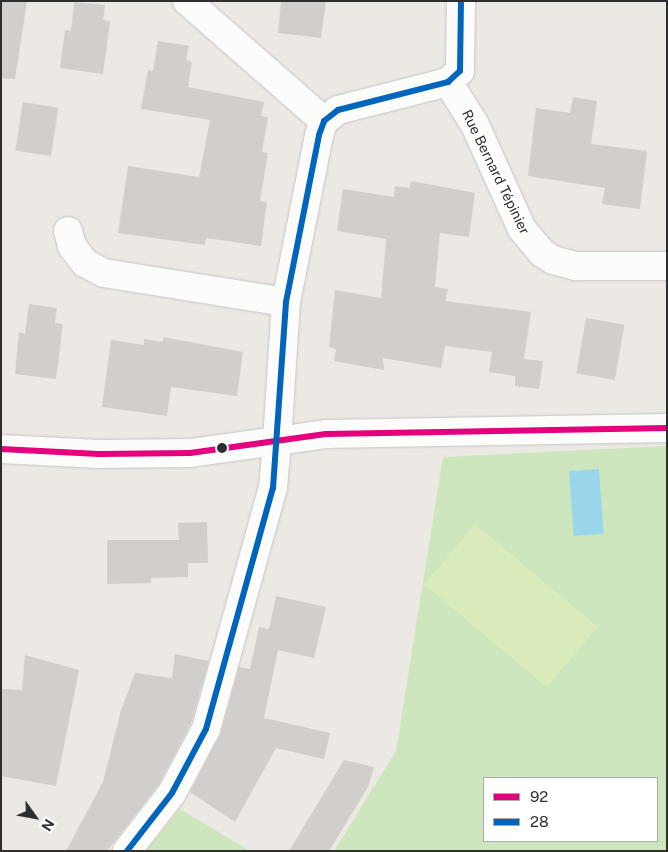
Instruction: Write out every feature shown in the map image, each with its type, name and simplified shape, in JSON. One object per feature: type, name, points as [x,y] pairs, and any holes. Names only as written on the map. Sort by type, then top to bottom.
[{"type":"street","points":[[187,1],[324,121]]},
{"type":"street","points":[[127,851],[172,793],[206,729],[273,488],[286,302],[319,136],[324,121],[338,110],[448,82],[460,70],[461,1]]},
{"type":"street","name":"Rue Bernard Tépinier","points":[[448,82],[475,125],[522,229],[542,253],[553,260],[576,266],[667,266]]},
{"type":"street","points":[[68,231],[72,246],[85,262],[104,273],[286,302]]},
{"type":"street","points":[[1,449],[99,454],[190,452],[326,434],[667,428]]},
{"type":"green space","points":[[667,446],[667,851],[334,851],[396,751],[443,457]]},
{"type":"green space","points":[[475,524],[598,627],[547,687],[424,585]]},
{"type":"green space","points":[[180,809],[250,851],[146,851]]},
{"type":"water","points":[[599,469],[604,534],[574,536],[569,471]]},
{"type":"building","points":[[1,1],[27,1],[15,79],[1,78]]},
{"type":"building","points":[[281,1],[326,1],[321,38],[278,33]]},
{"type":"building","points":[[74,2],[105,5],[103,20],[110,21],[103,74],[60,68],[65,30],[71,31]]},
{"type":"building","points":[[158,41],[189,46],[186,60],[192,62],[188,87],[264,102],[261,116],[268,117],[262,152],[268,153],[260,201],[267,202],[261,246],[206,238],[205,245],[118,233],[128,166],[199,177],[210,120],[141,109],[148,70],[153,71]]},
{"type":"building","points":[[573,97],[597,101],[591,144],[647,151],[640,209],[602,204],[605,188],[528,176],[536,108],[570,113]]},
{"type":"building","points":[[23,102],[59,108],[51,156],[15,150]]},
{"type":"building","points":[[411,181],[475,193],[469,237],[440,233],[435,287],[448,289],[445,301],[531,312],[524,359],[543,361],[539,389],[515,386],[515,376],[489,372],[492,352],[445,346],[441,368],[383,358],[384,370],[334,361],[336,349],[329,347],[335,290],[381,298],[386,239],[337,231],[343,189],[394,197],[395,186],[410,188]]},
{"type":"building","points":[[29,304],[57,308],[55,323],[63,324],[56,379],[15,374],[19,332],[25,334]]},
{"type":"building","points":[[586,318],[624,325],[615,380],[576,373]]},
{"type":"building","points":[[163,337],[243,352],[237,396],[171,387],[167,416],[102,407],[111,340],[144,345],[144,339],[163,342]]},
{"type":"building","points":[[207,522],[208,563],[188,563],[188,577],[151,578],[151,583],[107,584],[107,540],[179,540],[178,523]]},
{"type":"building","points":[[276,596],[326,607],[314,658],[278,650],[264,718],[330,733],[324,759],[276,748],[235,822],[190,792],[221,733],[239,667],[250,669],[259,627],[269,629]]},
{"type":"building","points":[[175,654],[209,661],[191,723],[159,784],[107,851],[66,851],[103,782],[121,710],[135,673],[172,678]]},
{"type":"building","points":[[25,655],[79,670],[56,786],[1,776],[1,689],[22,690]]},
{"type":"building","points":[[344,760],[374,767],[368,787],[329,851],[289,851]]},
{"type":"transit line","name":"28","points":[[127,851],[172,793],[206,729],[273,488],[286,302],[319,135],[324,121],[338,110],[448,82],[460,71],[461,1]]},
{"type":"transit line","name":"92","points":[[1,449],[99,454],[190,453],[326,434],[667,428]]}]
